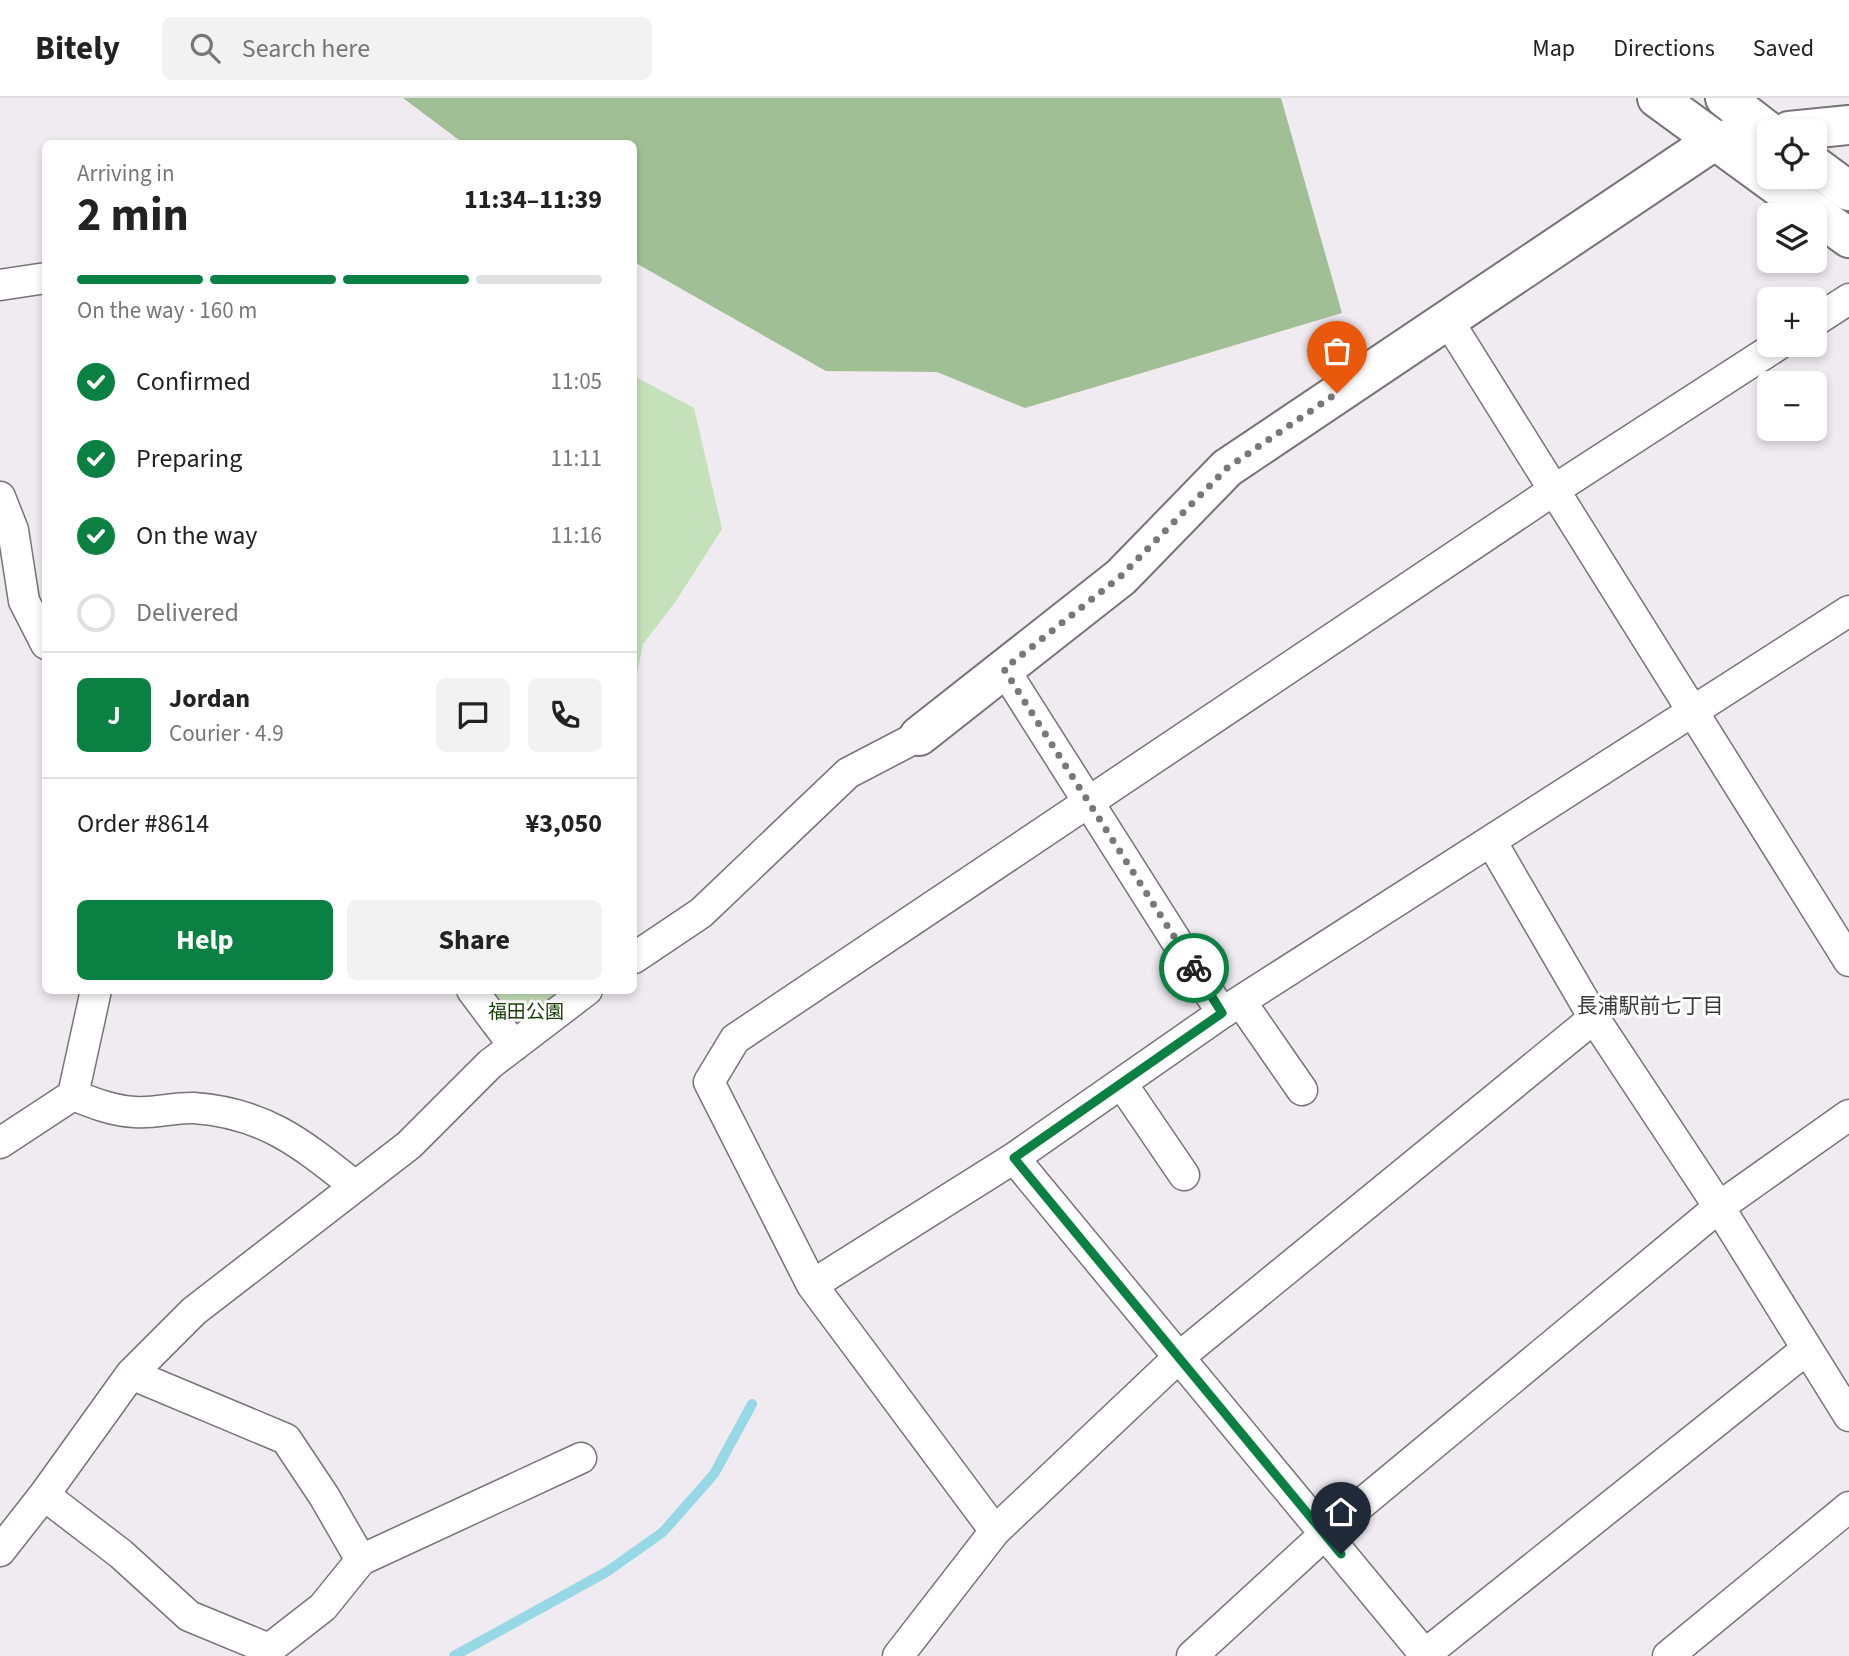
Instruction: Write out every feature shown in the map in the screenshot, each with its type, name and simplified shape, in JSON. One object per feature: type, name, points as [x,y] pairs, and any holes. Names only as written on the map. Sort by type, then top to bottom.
[{"type":"street","points":[[1657,98],[1849,238]]},
{"type":"street","points":[[1725,98],[1757,123]]},
{"type":"street","points":[[1827,127],[1849,125]]},
{"type":"street","points":[[637,956],[701,913],[848,773],[919,736],[1121,576],[1227,468],[1714,141],[1757,135]]},
{"type":"street","points":[[1827,175],[1849,191]]},
{"type":"street","points":[[0,285],[42,279]]},
{"type":"street","points":[[1827,313],[1849,299]]},
{"type":"street","points":[[1447,319],[1849,961]]},
{"type":"street","points":[[995,1531],[812,1285],[709,1082],[735,1039],[1554,489],[1759,357]]},
{"type":"street","points":[[0,497],[13,530],[24,601],[42,636]]},
{"type":"street","points":[[812,1285],[1014,1158],[1231,1008],[1849,611]]},
{"type":"street","points":[[1004,669],[1231,1008],[1302,1090]]},
{"type":"street","points":[[1491,841],[1594,1018],[1719,1207],[1849,1416]]},
{"type":"street","points":[[0,1143],[73,1095],[95,994]]},
{"type":"street","points":[[475,994],[514,1046]]},
{"type":"street","points":[[0,1551],[131,1374],[194,1311],[409,1145],[490,1064],[582,994]]},
{"type":"street","points":[[898,1656],[995,1531],[1178,1358],[1594,1018]]},
{"type":"street","points":[[1122,1084],[1184,1175]]},
{"type":"street","points":[[73,1095],[106,1108],[136,1112],[193,1108],[251,1118],[304,1145],[355,1186]]},
{"type":"street","points":[[1192,1656],[1325,1534],[1719,1207],[1849,1115]]},
{"type":"street","points":[[1014,1158],[1424,1655],[1807,1349]]},
{"type":"street","points":[[131,1374],[286,1439],[324,1496],[361,1560]]},
{"type":"street","points":[[44,1495],[121,1554],[189,1616],[269,1649],[323,1607],[361,1560],[581,1458]]},
{"type":"street","points":[[1668,1656],[1849,1507]]},
{"type":"green space","points":[[403,98],[1281,98],[1342,313],[1025,408],[937,372],[826,371],[637,264],[637,140],[459,140]]},
{"type":"green space","points":[[637,378],[694,408],[722,529],[676,601],[643,644],[637,673]]},
{"type":"green space","name":"福田公園","points":[[485,994],[583,994],[523,1040]]},
{"type":"waterway","points":[[454,1656],[608,1571],[663,1532],[714,1474],[752,1404]]},
{"type":"way so far","points":[[1194,968],[1004,669],[1121,576],[1227,468],[1337,393]]},
{"type":"district","name":"長浦駅前七丁目","points":[[1650,1006]]},
{"type":"route","points":[[1194,968],[1222,1013],[1014,1158],[1341,1554]]}]
